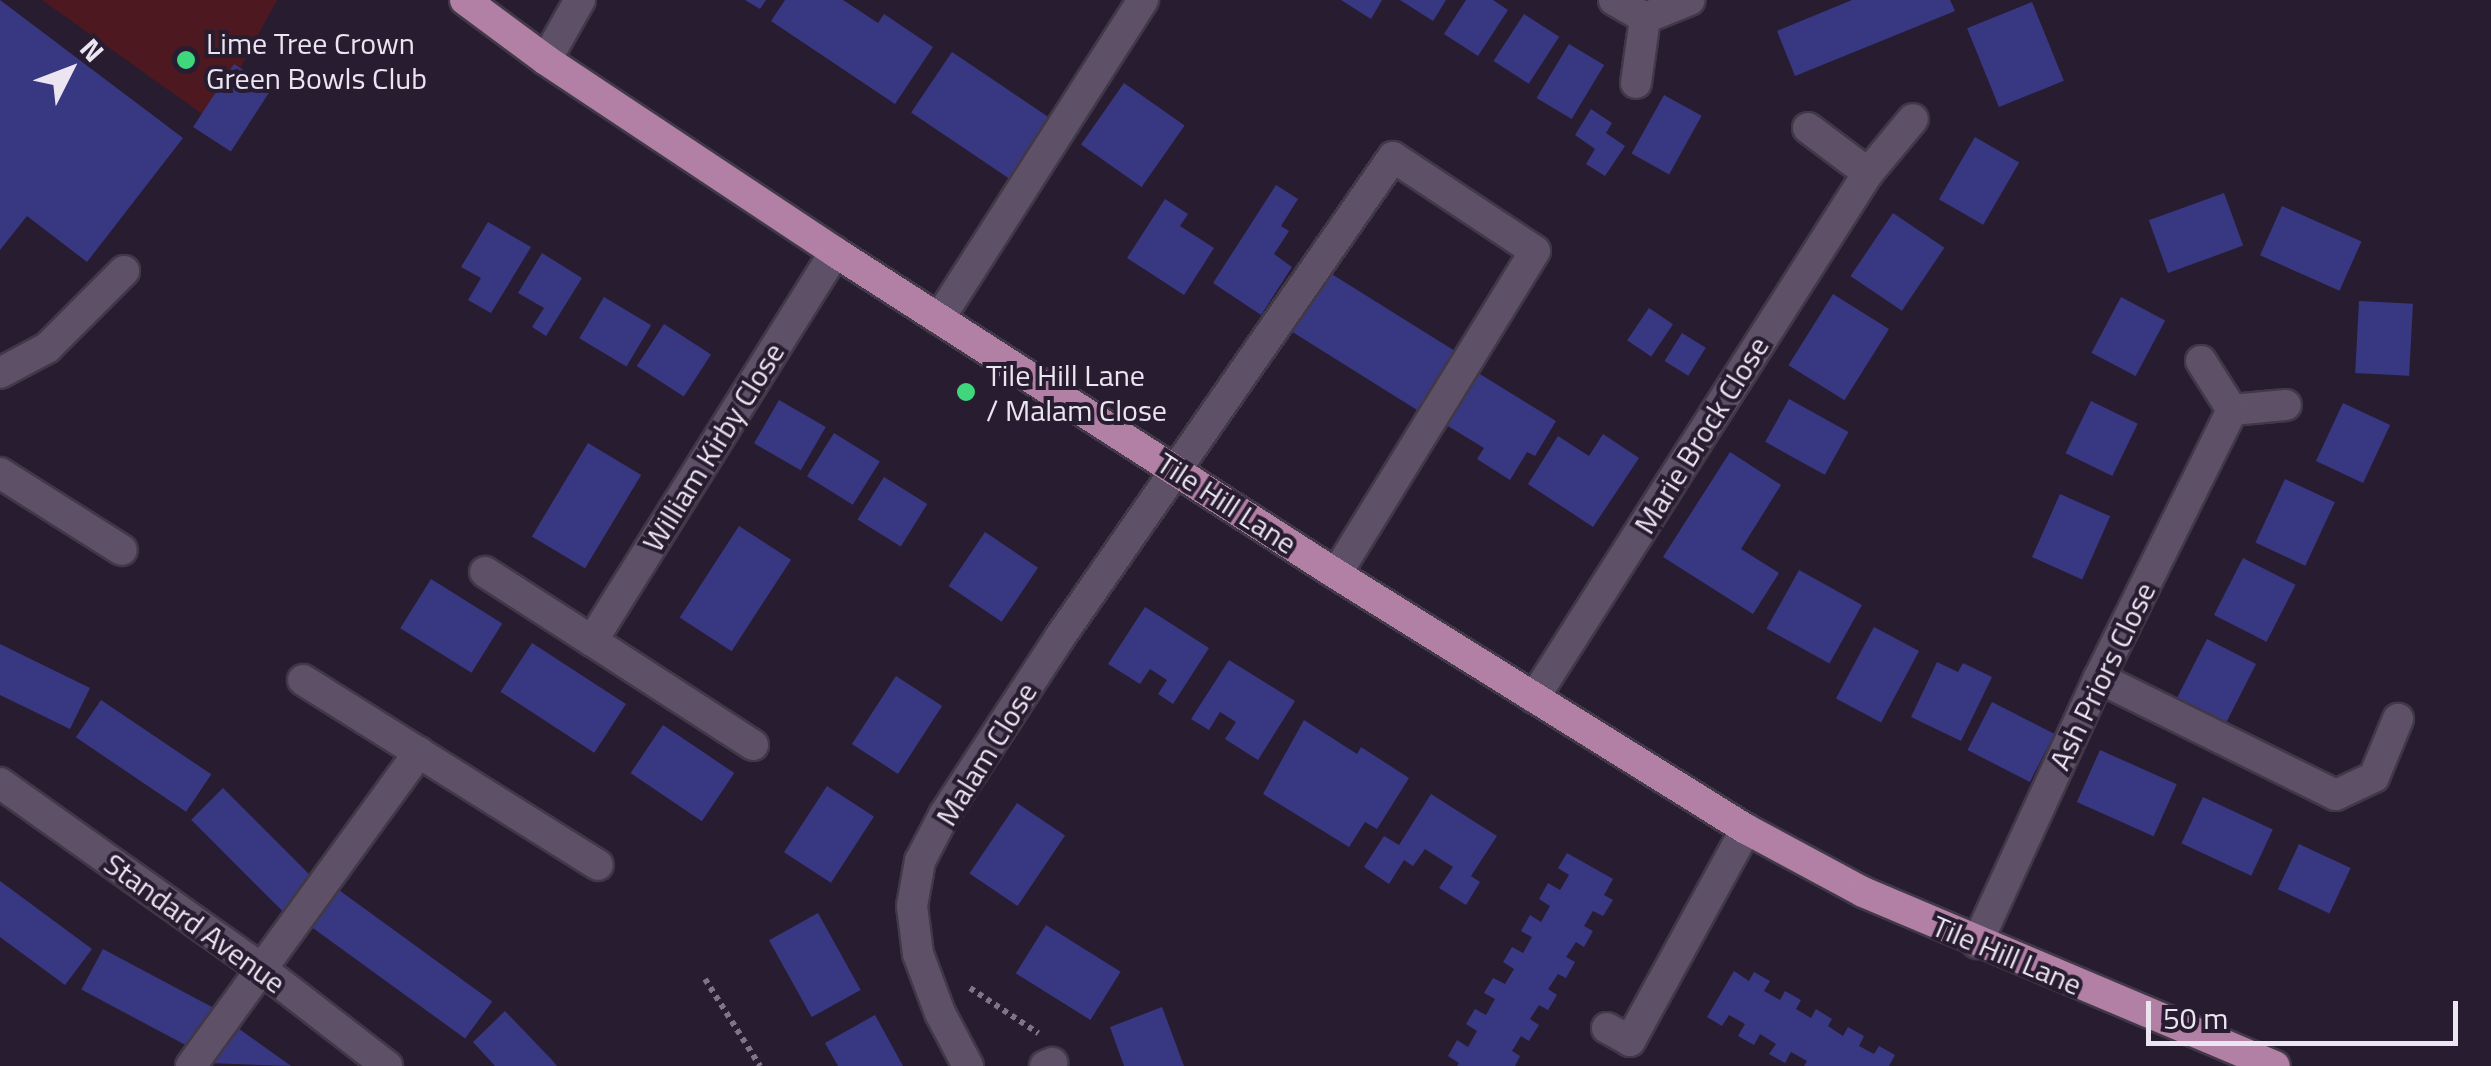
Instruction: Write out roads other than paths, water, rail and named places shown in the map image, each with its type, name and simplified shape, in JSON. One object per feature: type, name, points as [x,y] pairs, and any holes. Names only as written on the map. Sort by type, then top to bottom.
[{"type":"main road","name":"Tile Hill Lane","points":[[464,0],[546,60],[834,252],[1336,574],[1746,829],[1863,892],[1976,943],[2275,1066]]},
{"type":"street","points":[[546,60],[580,0]]},
{"type":"street","points":[[939,319],[1143,0]]},
{"type":"street","points":[[1614,0],[1645,18]]},
{"type":"street","points":[[1645,18],[1690,0]]},
{"type":"street","points":[[1636,83],[1645,18]]},
{"type":"street","name":"Marie Brock Close","points":[[1534,698],[1868,172],[1912,119]]},
{"type":"street","points":[[1808,128],[1868,172]]},
{"type":"street","name":"Malam Close","points":[[968,1066],[940,1013],[918,954],[912,906],[920,861],[944,815],[1393,157],[1535,251],[1336,574]]},
{"type":"street","name":"William Kirby Close","points":[[592,641],[834,252]]},
{"type":"street","points":[[0,373],[46,348],[124,270]]},
{"type":"street","points":[[2202,361],[2232,410],[2286,405]]},
{"type":"street","name":"Ash Priors Close","points":[[1976,943],[2099,678],[2232,410]]},
{"type":"street","points":[[0,473],[122,550]]},
{"type":"street","points":[[485,572],[752,745]]},
{"type":"street","points":[[2099,678],[2336,795],[2374,778],[2398,719]]},
{"type":"street","points":[[303,680],[598,865]]},
{"type":"street","points":[[191,1066],[419,752]]},
{"type":"street","name":"Standard Avenue","points":[[0,783],[263,970],[387,1066]]},
{"type":"street","points":[[1607,1028],[1630,1040],[1746,829]]},
{"type":"place","name":"Lime Tree Crown Green Bowls Club","points":[[186,60]]},
{"type":"place","name":"Tile Hill Lane / Malam Close","points":[[966,392]]}]
